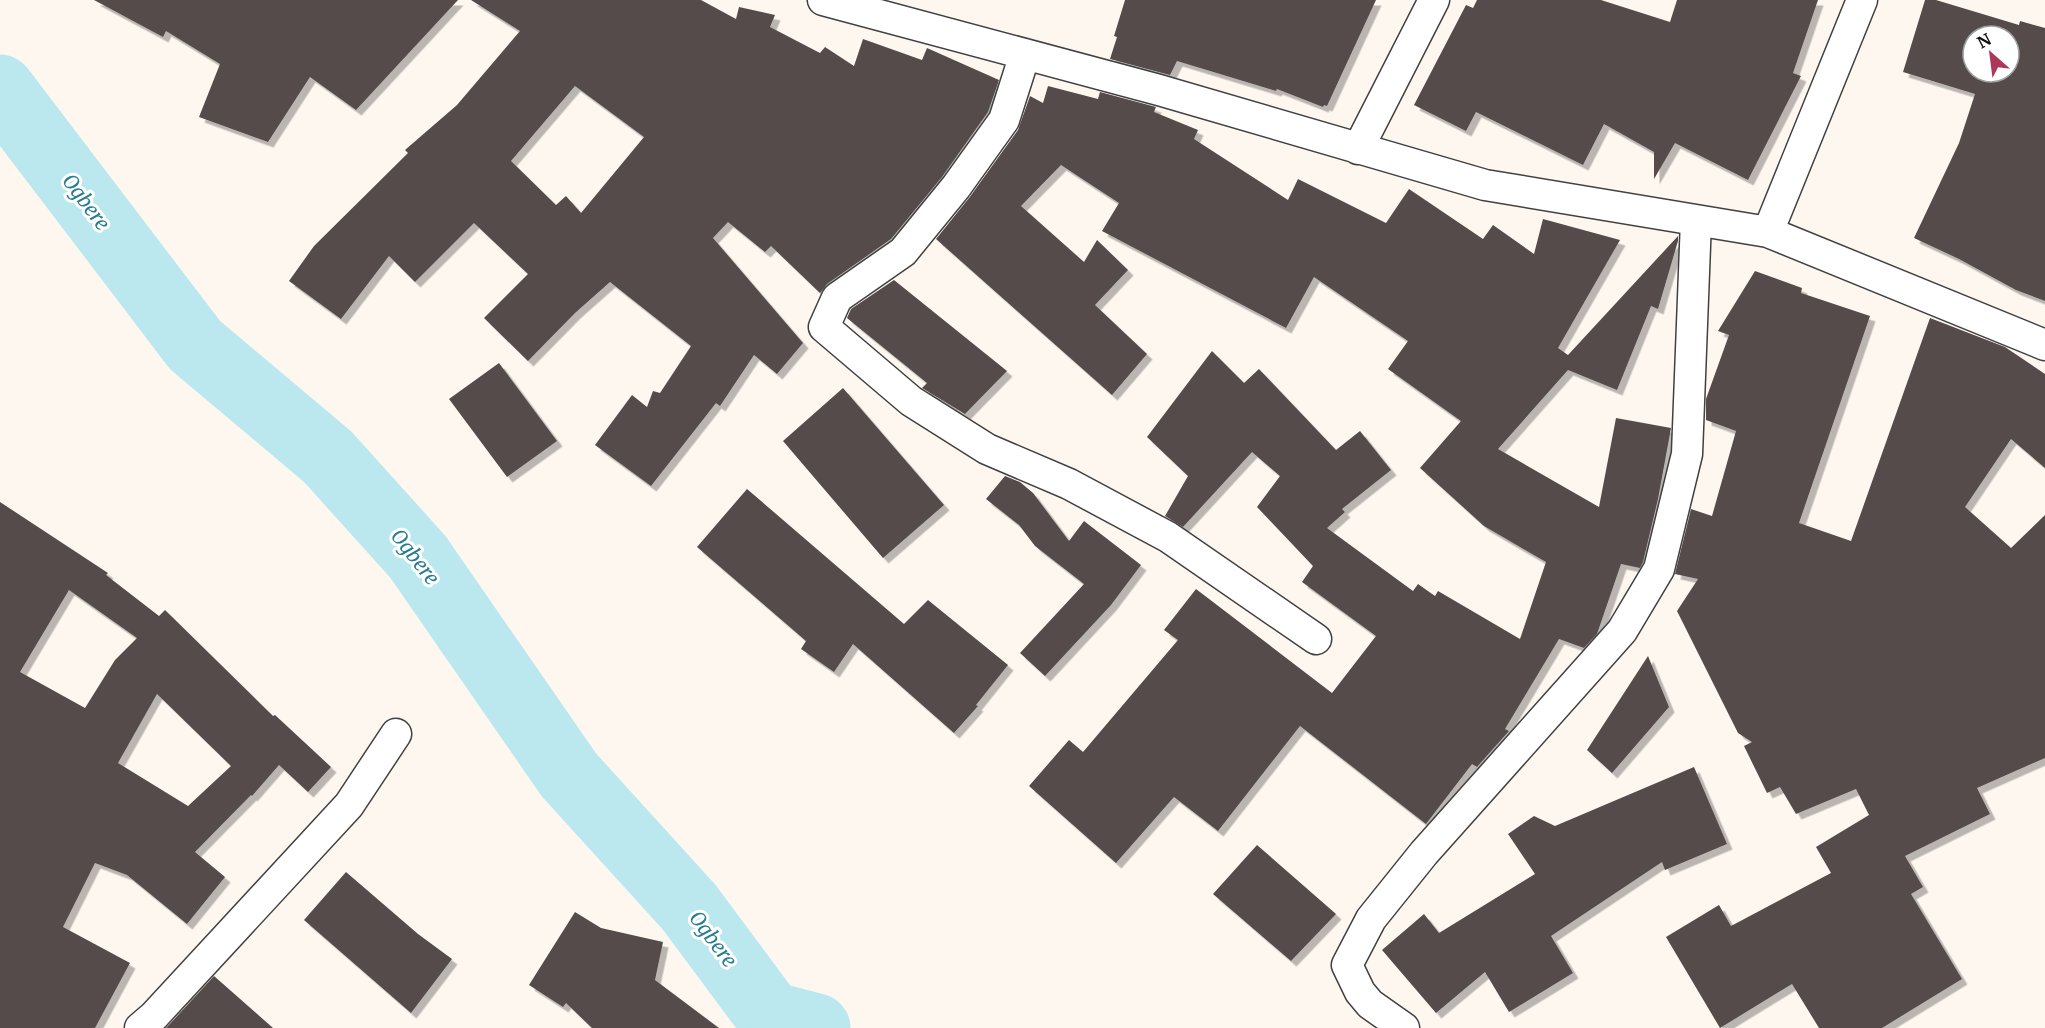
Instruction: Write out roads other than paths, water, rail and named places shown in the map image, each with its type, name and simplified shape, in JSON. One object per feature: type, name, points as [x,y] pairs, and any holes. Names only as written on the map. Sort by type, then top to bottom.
[{"type":"street","points":[[823,0],[1159,90],[1485,185],[1768,232],[2045,345]]},
{"type":"street","points":[[1358,148],[1434,0]]},
{"type":"street","points":[[1768,232],[1862,0]]},
{"type":"street","points":[[1025,54],[1004,120],[956,187],[903,252],[837,298],[824,327],[911,401],[987,449],[1069,484],[1168,537],[1316,639]]},
{"type":"street","points":[[1404,1028],[1370,1004],[1360,992],[1347,965],[1371,919],[1424,853],[1622,631],[1659,569],[1687,454],[1696,220]]},
{"type":"street","points":[[140,1028],[349,805],[396,734]]},
{"type":"waterway","name":"Ogbere","points":[[0,89],[195,345],[328,457],[418,557],[569,775],[689,907],[770,1016],[816,1028]]}]
